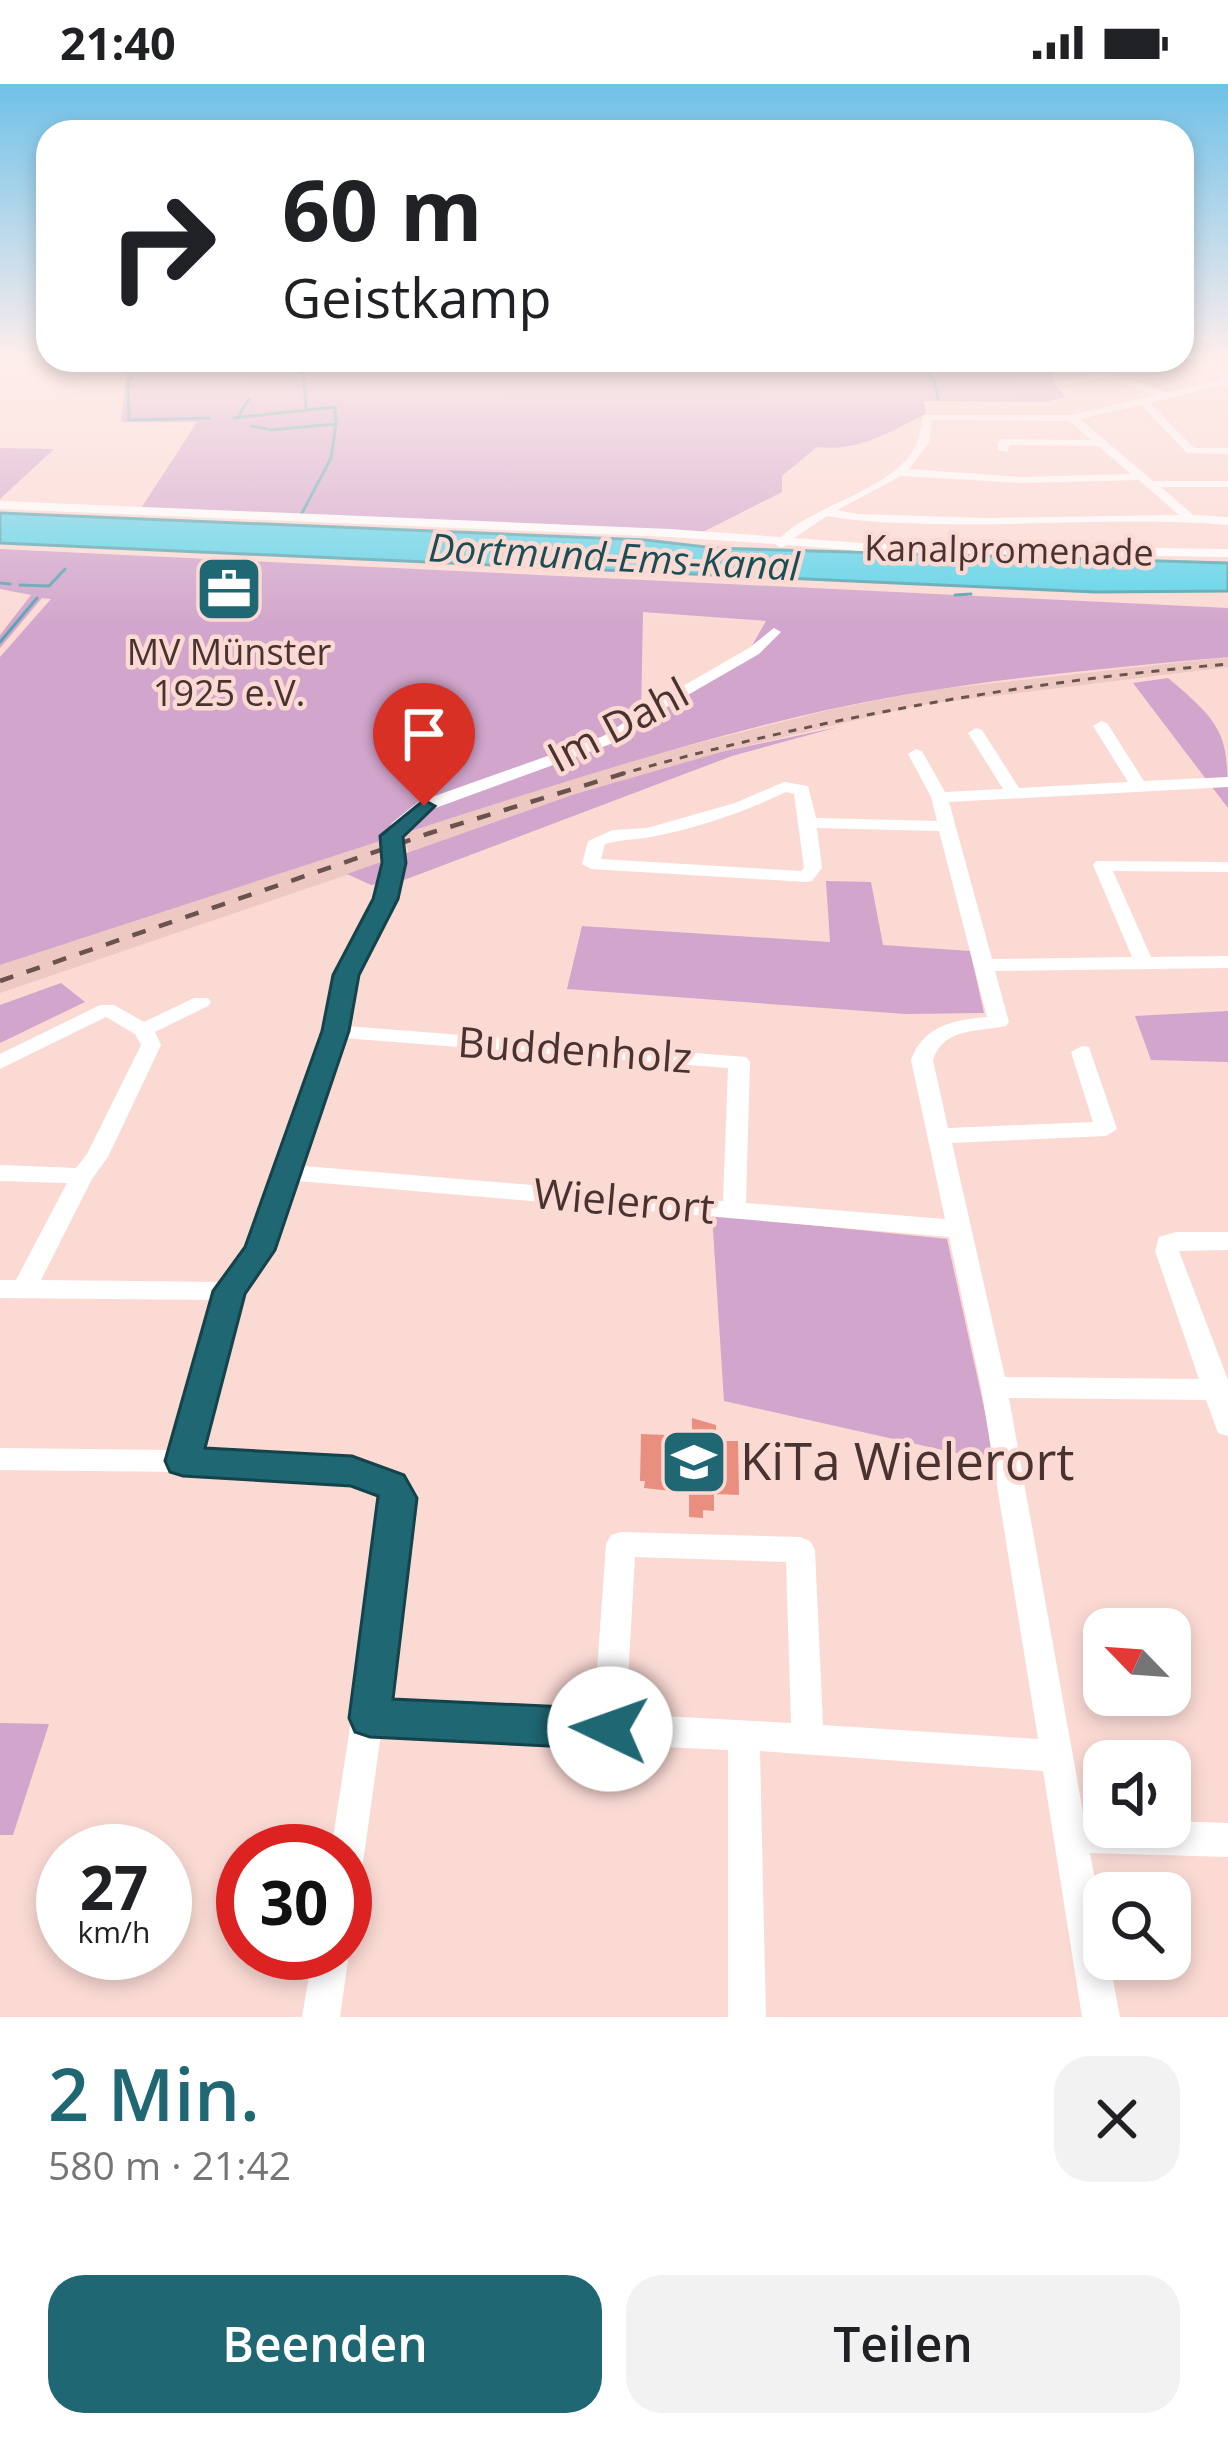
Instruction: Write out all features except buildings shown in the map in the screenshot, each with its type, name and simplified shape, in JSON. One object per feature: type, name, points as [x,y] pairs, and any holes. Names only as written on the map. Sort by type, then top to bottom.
[{"type":"street","points":[[781,544],[899,472],[920,448]]},
{"type":"street","points":[[1103,448],[1190,518]]},
{"type":"street","points":[[1188,448],[1228,451]]},
{"type":"street","points":[[899,472],[1228,484]]},
{"type":"street","name":"Kanalpromenade","points":[[0,506],[670,533],[781,544],[1016,553],[1228,554]]},
{"type":"street","points":[[827,512],[857,518],[986,521],[1039,516],[1228,521]]},
{"type":"street","name":"Im Dahl","points":[[183,1461],[230,1291],[260,1250],[335,1031],[346,975],[386,899],[394,863],[392,836],[424,806],[610,739],[754,651],[774,632]]},
{"type":"street","points":[[1101,726],[1137,784]]},
{"type":"street","points":[[976,733],[1013,790]]},
{"type":"street","points":[[916,754],[940,797],[999,1022],[948,1030],[924,1049],[922,1060],[994,1387],[1102,2017]]},
{"type":"street","points":[[940,797],[1228,782]]},
{"type":"street","points":[[784,787],[802,790],[808,823],[813,868],[806,877],[591,864],[597,841],[648,833],[741,807],[784,787]]},
{"type":"street","points":[[808,823],[946,826]]},
{"type":"street","points":[[1144,963],[1102,865],[1228,867]]},
{"type":"street","points":[[985,965],[1228,962]]},
{"type":"street","points":[[143,1030],[201,1002]]},
{"type":"street","points":[[0,1062],[107,1009],[143,1030],[151,1046],[97,1157],[12,1289]]},
{"type":"street","name":"Buddenholz","points":[[335,1031],[739,1063],[734,1210]]},
{"type":"street","points":[[940,1136],[1106,1129],[1082,1052]]},
{"type":"street","name":"Wielerort","points":[[290,1172],[958,1228]]},
{"type":"street","points":[[0,1173],[82,1176]]},
{"type":"street","points":[[1228,1240],[1176,1241],[1168,1244],[1167,1251],[1222,1390],[1228,1426]]},
{"type":"street","points":[[12,1289],[230,1291]]},
{"type":"street","points":[[994,1387],[1222,1390]]},
{"type":"street","points":[[0,1459],[183,1461],[352,1471],[391,1485],[399,1498],[353,1824]]},
{"type":"street","points":[[610,1729],[621,1544],[800,1550],[808,1739]]},
{"type":"street","points":[[370,1718],[744,1735],[1058,1756]]},
{"type":"street","points":[[744,1735],[747,2017]]},
{"type":"street","points":[[1070,1835],[1228,1840]]},
{"type":"street","points":[[321,2017],[327,1980]]},
{"type":"shaded area","points":[[0,448],[54,449],[0,499]]},
{"type":"shaded area","points":[[180,448],[816,448],[782,476],[782,492],[703,532],[140,510]]},
{"type":"shaded area","points":[[0,549],[1228,608],[1228,657],[979,683],[831,709],[669,751],[402,834],[412,822],[462,796],[613,741],[660,708],[654,704],[750,649],[766,621],[643,612],[641,713],[604,735],[540,764],[431,798],[395,823],[383,840],[0,965],[0,657],[51,599],[42,598],[0,648],[0,635],[31,595],[0,589]]},
{"type":"shaded area","points":[[1228,657],[1228,667],[920,705],[721,752],[575,794],[409,853],[402,834],[620,763],[833,709],[932,690]]},
{"type":"shaded area","points":[[1168,678],[1201,708],[1219,733],[1227,763],[1228,808],[1133,683]]},
{"type":"shaded area","points":[[838,727],[732,756],[404,880],[371,885],[347,874],[575,794],[721,752]]},
{"type":"shaded area","points":[[383,840],[379,864],[0,993],[0,965]]},
{"type":"shaded area","points":[[826,881],[871,882],[883,945],[970,951],[984,1013],[906,1014],[567,989],[582,926],[830,942]]},
{"type":"shaded area","points":[[61,983],[85,1002],[0,1043],[0,1005]]},
{"type":"shaded area","points":[[1228,1011],[1228,1062],[1151,1060],[1135,1016]]},
{"type":"shaded area","points":[[712,1215],[947,1239],[996,1462],[724,1401]]},
{"type":"shaded area","points":[[0,1723],[49,1724],[13,1835],[0,1835]]},
{"type":"water","name":"Dortmund-Ems-Kanal","points":[[0,513],[646,540],[714,548],[1228,563],[1228,591],[1096,592],[0,543]]},
{"type":"waterway","points":[[301,515],[332,448]]},
{"type":"waterway","points":[[20,585],[49,586],[65,569]]},
{"type":"waterway","points":[[0,583],[10,584]]},
{"type":"waterway","points":[[955,595],[971,594]]},
{"type":"waterway","points":[[0,642],[37,598]]},
{"type":"railway","points":[[620,774],[769,736],[920,705],[1073,681],[1228,664]]},
{"type":"railway","points":[[620,774],[628,772]]},
{"type":"railway","points":[[0,981],[430,833],[620,774]]},
{"type":"place","name":"MV Münster 1925 e.V.","points":[[229,589]]},
{"type":"place","name":"KiTa Wielerort","points":[[694,1462]]},
{"type":"route","points":[[424,806],[392,836],[394,863],[386,899],[346,975],[335,1031],[260,1250],[230,1291],[183,1461],[352,1471],[391,1485],[399,1498],[370,1718],[610,1729]]}]
